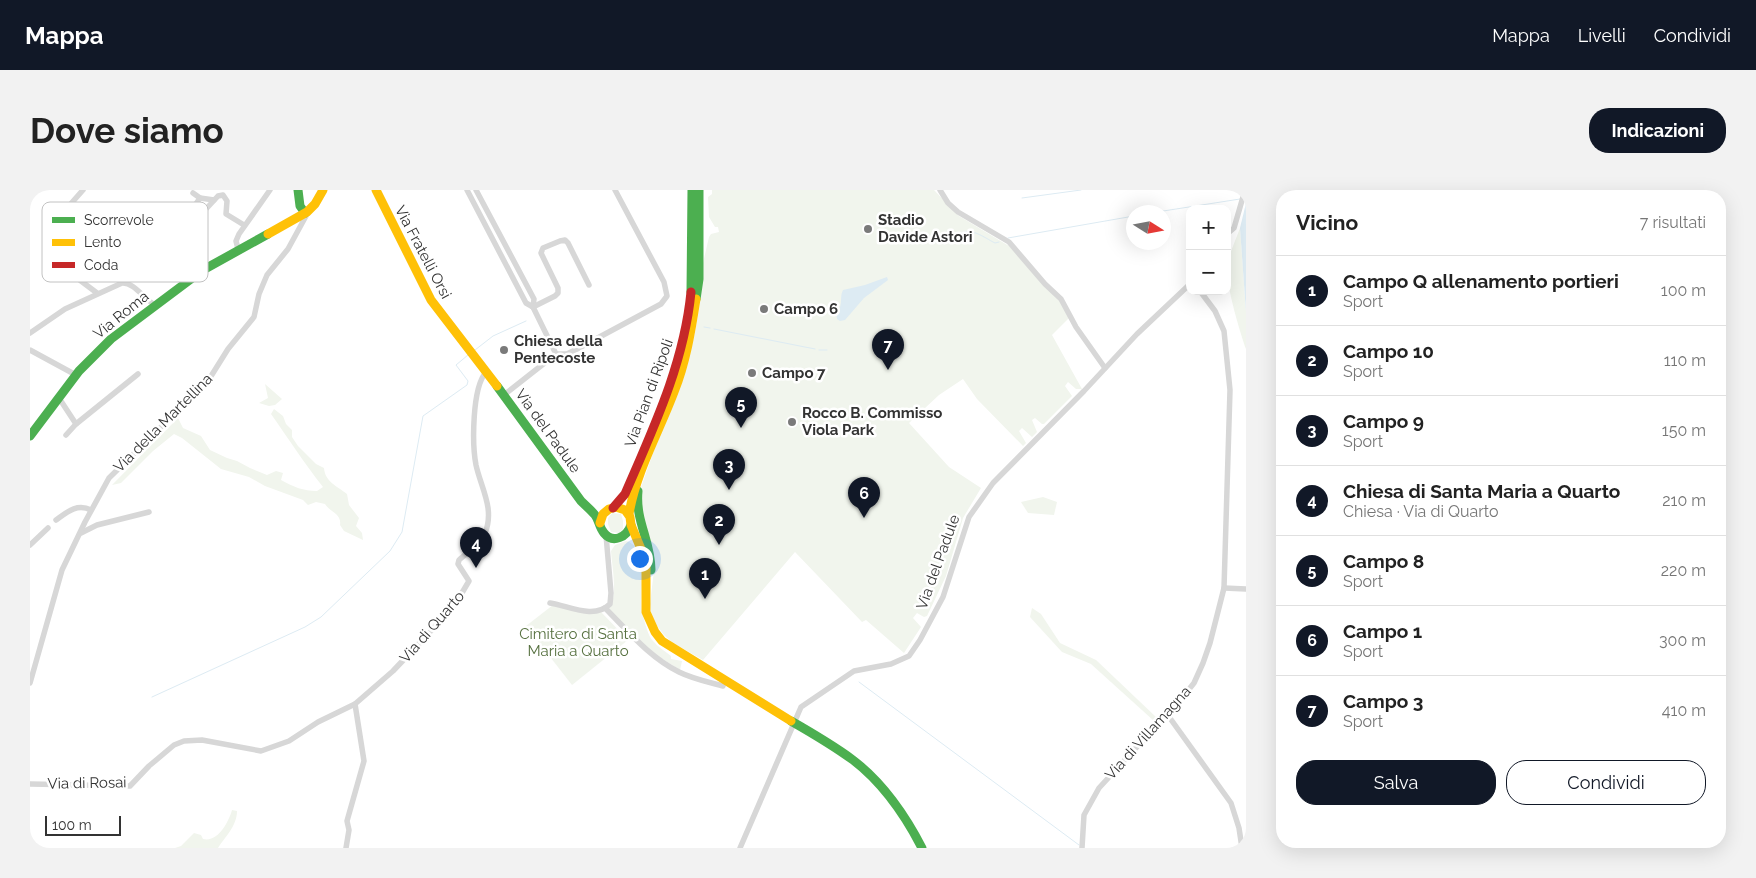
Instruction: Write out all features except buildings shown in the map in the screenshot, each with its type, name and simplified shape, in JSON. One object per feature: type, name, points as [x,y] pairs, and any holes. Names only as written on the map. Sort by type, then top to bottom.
[{"type":"main road","points":[[298,190],[300,206],[305,213]]},
{"type":"main road","name":"Via Roma","points":[[208,267],[305,213],[315,204],[323,190]]},
{"type":"main road","name":"Via Fratelli Orsi","points":[[376,190],[430,300],[486,372]]},
{"type":"main road","name":"Via Pian di Ripoli","points":[[609,510],[625,494],[667,392],[680,354],[688,316],[692,275],[692,190]]},
{"type":"main road","name":"Via Pian di Ripoli","points":[[629,514],[631,498],[678,382],[694,324],[700,262],[699,190]]},
{"type":"main road","name":"Via Roma","points":[[30,436],[76,375],[111,339],[187,282]]},
{"type":"main road","name":"Via del Padule","points":[[486,372],[581,501],[588,506],[606,535]]},
{"type":"main road","name":"Via Pian di Ripoli","points":[[641,474],[636,499],[637,512],[652,560],[651,573],[646,589]]},
{"type":"main road","name":"Via del Padule","points":[[588,506],[609,510],[622,508],[629,514]]},
{"type":"main road","points":[[600,523],[609,510]]},
{"type":"main road","points":[[629,514],[631,525],[646,561],[646,608],[648,616],[655,632],[662,641],[840,751],[868,773],[896,805],[910,825],[922,848]]},
{"type":"main road","name":"Via del Padule","points":[[619,538],[629,532],[631,525]]},
{"type":"main road","points":[[606,535],[640,545]]},
{"type":"street","points":[[72,202],[83,190]]},
{"type":"street","points":[[238,249],[237,237],[270,190]]},
{"type":"street","points":[[467,190],[490,227]]},
{"type":"street","points":[[476,190],[490,227],[526,303],[534,306],[556,354]]},
{"type":"street","points":[[504,395],[556,354],[567,354],[579,348],[661,304],[667,296],[664,282],[614,190]]},
{"type":"street","points":[[940,190],[948,203],[958,212],[1009,242],[1045,284],[1061,298],[1076,327],[1105,368]]},
{"type":"street","points":[[1231,231],[1234,228],[1245,190]]},
{"type":"street","points":[[193,194],[200,198],[214,200]]},
{"type":"street","points":[[208,207],[218,196],[223,195],[227,202],[226,214],[244,225]]},
{"type":"street","points":[[197,202],[200,198]]},
{"type":"street","name":"Via della Martellina","points":[[30,683],[62,570],[109,478],[208,381],[228,349],[254,317],[267,275],[288,249],[301,228],[306,216],[305,213]]},
{"type":"street","points":[[534,306],[558,293],[558,288],[541,253],[543,248],[560,241],[566,240],[568,243],[589,285]]},
{"type":"street","points":[[82,282],[97,293]]},
{"type":"street","points":[[30,333],[58,313],[97,293],[122,283],[127,283],[155,305]]},
{"type":"street","name":"Via del Padule","points":[[740,848],[803,704],[851,672],[892,664],[908,656],[920,640],[943,597],[964,528],[972,512],[993,483],[1084,391],[1137,334],[1186,288]]},
{"type":"street","name":"Via di Villamagna","points":[[1082,848],[1084,815],[1099,788],[1194,683],[1210,644],[1224,588],[1230,390],[1224,331],[1215,311],[1203,295]]},
{"type":"street","points":[[30,350],[76,375]]},
{"type":"street","name":"Via di Quarto","points":[[355,704],[393,671],[429,633],[456,603],[469,581],[458,564],[459,560],[482,539],[486,532],[489,516],[488,500],[476,465],[474,450],[475,408],[478,388],[480,380],[486,372]]},
{"type":"street","points":[[66,435],[76,424],[138,374]]},
{"type":"street","points":[[59,398],[76,424]]},
{"type":"street","points":[[56,520],[77,508],[91,510]]},
{"type":"street","points":[[80,532],[97,525],[149,512]]},
{"type":"street","points":[[30,545],[48,528]]},
{"type":"street","name":"Via del Padule","points":[[604,609],[611,601],[606,535]]},
{"type":"street","name":"Via del Padule","points":[[609,562],[610,547],[619,538]]},
{"type":"street","points":[[1224,588],[1246,589]]},
{"type":"street","points":[[550,603],[589,612],[604,609],[652,654],[677,671],[690,677],[723,686]]},
{"type":"street","points":[[346,848],[349,830],[347,821],[364,761],[355,704]]},
{"type":"street","name":"Via di Rosai","points":[[30,784],[130,786],[149,766],[174,745],[184,740],[202,740],[261,751],[289,741],[318,722],[355,704]]},
{"type":"street","points":[[1166,714],[1231,803],[1240,828],[1242,848]]},
{"type":"green space","name":"Rocco B. Commisso Viola Park","points":[[712,190],[934,190],[959,216],[1009,246],[1060,300],[1069,318],[1052,335],[1082,389],[1076,389],[1068,382],[1065,386],[1072,396],[1044,424],[1035,418],[1032,420],[1037,432],[1032,437],[1022,428],[1019,431],[1026,443],[1023,446],[977,399],[963,379],[939,395],[909,423],[949,467],[981,488],[963,518],[946,576],[927,616],[924,617],[917,613],[913,618],[921,627],[904,653],[866,620],[862,622],[795,552],[703,660],[673,643],[655,623],[650,604],[654,570],[642,521],[640,490],[694,338],[699,310],[703,263],[709,237],[711,234],[719,232],[718,227],[715,227],[709,217],[708,197],[712,194]]},
{"type":"green space","points":[[1240,228],[1246,312],[1246,349],[1231,295],[1231,252]]},
{"type":"green space","points":[[265,384],[282,399],[275,405],[269,406],[259,403],[268,398]]},
{"type":"green space","points":[[274,409],[283,416],[286,424],[292,430],[292,437],[298,446],[316,464],[324,468],[329,480],[347,494],[349,505],[359,518],[356,526],[362,533],[363,540],[344,531],[340,525],[339,518],[325,504],[316,502],[308,505],[303,500],[265,486],[249,477],[221,469],[182,438],[174,434],[153,451],[121,483],[112,485],[178,418],[183,428],[201,436],[210,450],[267,475],[276,471],[283,473],[281,480],[290,485],[317,491],[323,487],[271,414]]},
{"type":"green space","points":[[1043,497],[1057,502],[1054,515],[1028,513],[1021,502]]},
{"type":"green space","points":[[612,513],[621,514],[623,529],[619,533],[611,532],[608,524],[608,518]]},
{"type":"green space","points":[[626,541],[634,546],[639,553],[642,563],[642,607],[648,633],[655,643],[671,656],[671,659],[682,661],[680,670],[653,653],[608,610],[614,591],[611,551],[615,545]]},
{"type":"green space","name":"Cimitero di Santa Maria a Quarto","points":[[553,605],[600,611],[628,640],[572,685],[526,626]]},
{"type":"green space","points":[[1032,608],[1041,614],[1060,643],[1096,660],[1157,718],[1153,720],[1091,664],[1062,652],[1030,617]]},
{"type":"green space","points":[[232,810],[237,811],[235,822],[218,848],[175,848],[181,846],[194,833],[201,835],[203,839],[213,838],[222,830]]},
{"type":"shaded area","points":[[1246,203],[1246,312],[1240,228]]},
{"type":"shaded area","points":[[887,277],[888,280],[864,298],[845,320],[840,321],[837,319],[843,290]]},
{"type":"waterway","points":[[1022,198],[1081,190]]},
{"type":"waterway","points":[[1171,210],[1240,199]]},
{"type":"waterway","points":[[1008,238],[1126,217]]},
{"type":"waterway","points":[[959,234],[973,232],[995,243],[999,242]]},
{"type":"waterway","points":[[475,350],[493,336],[526,321]]},
{"type":"waterway","points":[[704,327],[710,328]]},
{"type":"waterway","points":[[714,329],[815,349]]},
{"type":"waterway","points":[[819,350],[827,350]]},
{"type":"waterway","points":[[152,697],[305,627],[321,617],[390,551],[402,532],[423,416],[467,385],[468,381],[456,365],[468,355]]},
{"type":"waterway","points":[[859,682],[1079,845]]},
{"type":"traffic: fast","points":[[298,190],[300,206],[305,213]]},
{"type":"traffic: fast","points":[[691,292],[692,190]]},
{"type":"traffic: fast","points":[[696,299],[699,279],[699,190]]},
{"type":"traffic: fast","points":[[208,267],[268,234]]},
{"type":"traffic: fast","points":[[30,436],[79,371],[111,339],[187,282]]},
{"type":"traffic: fast","points":[[497,386],[581,501],[595,515],[604,533],[611,538],[619,538],[626,533],[631,525]]},
{"type":"traffic: fast","points":[[638,491],[639,512],[649,550],[651,570]]},
{"type":"traffic: fast","points":[[791,721],[846,755],[864,769],[884,789],[901,812],[922,848]]},
{"type":"traffic: slow","points":[[268,234],[307,212],[315,204],[323,190]]},
{"type":"traffic: slow","points":[[376,190],[431,300],[497,386]]},
{"type":"traffic: slow","points":[[629,514],[642,467],[682,369],[696,299]]},
{"type":"traffic: slow","points":[[600,523],[603,514],[609,509],[616,507],[625,510],[630,517],[631,525],[646,561],[646,612],[655,632],[662,641],[791,721]]},
{"type":"traffic: jam","points":[[613,508],[625,494],[666,396],[682,345],[691,292]]},
{"type":"place","name":"Stadio Davide Astori","points":[[868,229]]},
{"type":"place","name":"Campo 6","points":[[764,309]]},
{"type":"place","name":"Chiesa della Pentecoste","points":[[504,350]]},
{"type":"place","name":"Campo 3","points":[[888,370]]},
{"type":"place","name":"Campo 7","points":[[752,373]]},
{"type":"place","name":"Rocco B. Commisso Viola Park","points":[[792,422]]},
{"type":"place","name":"Campo 8","points":[[741,428]]},
{"type":"place","name":"Campo 9","points":[[729,490]]},
{"type":"place","name":"Campo 1","points":[[864,518]]},
{"type":"place","name":"Campo 10","points":[[719,545]]},
{"type":"place","name":"Chiesa di Santa Maria a Quarto","points":[[476,568]]},
{"type":"place","name":"Campo Q allenamento portieri","points":[[705,599]]}]
